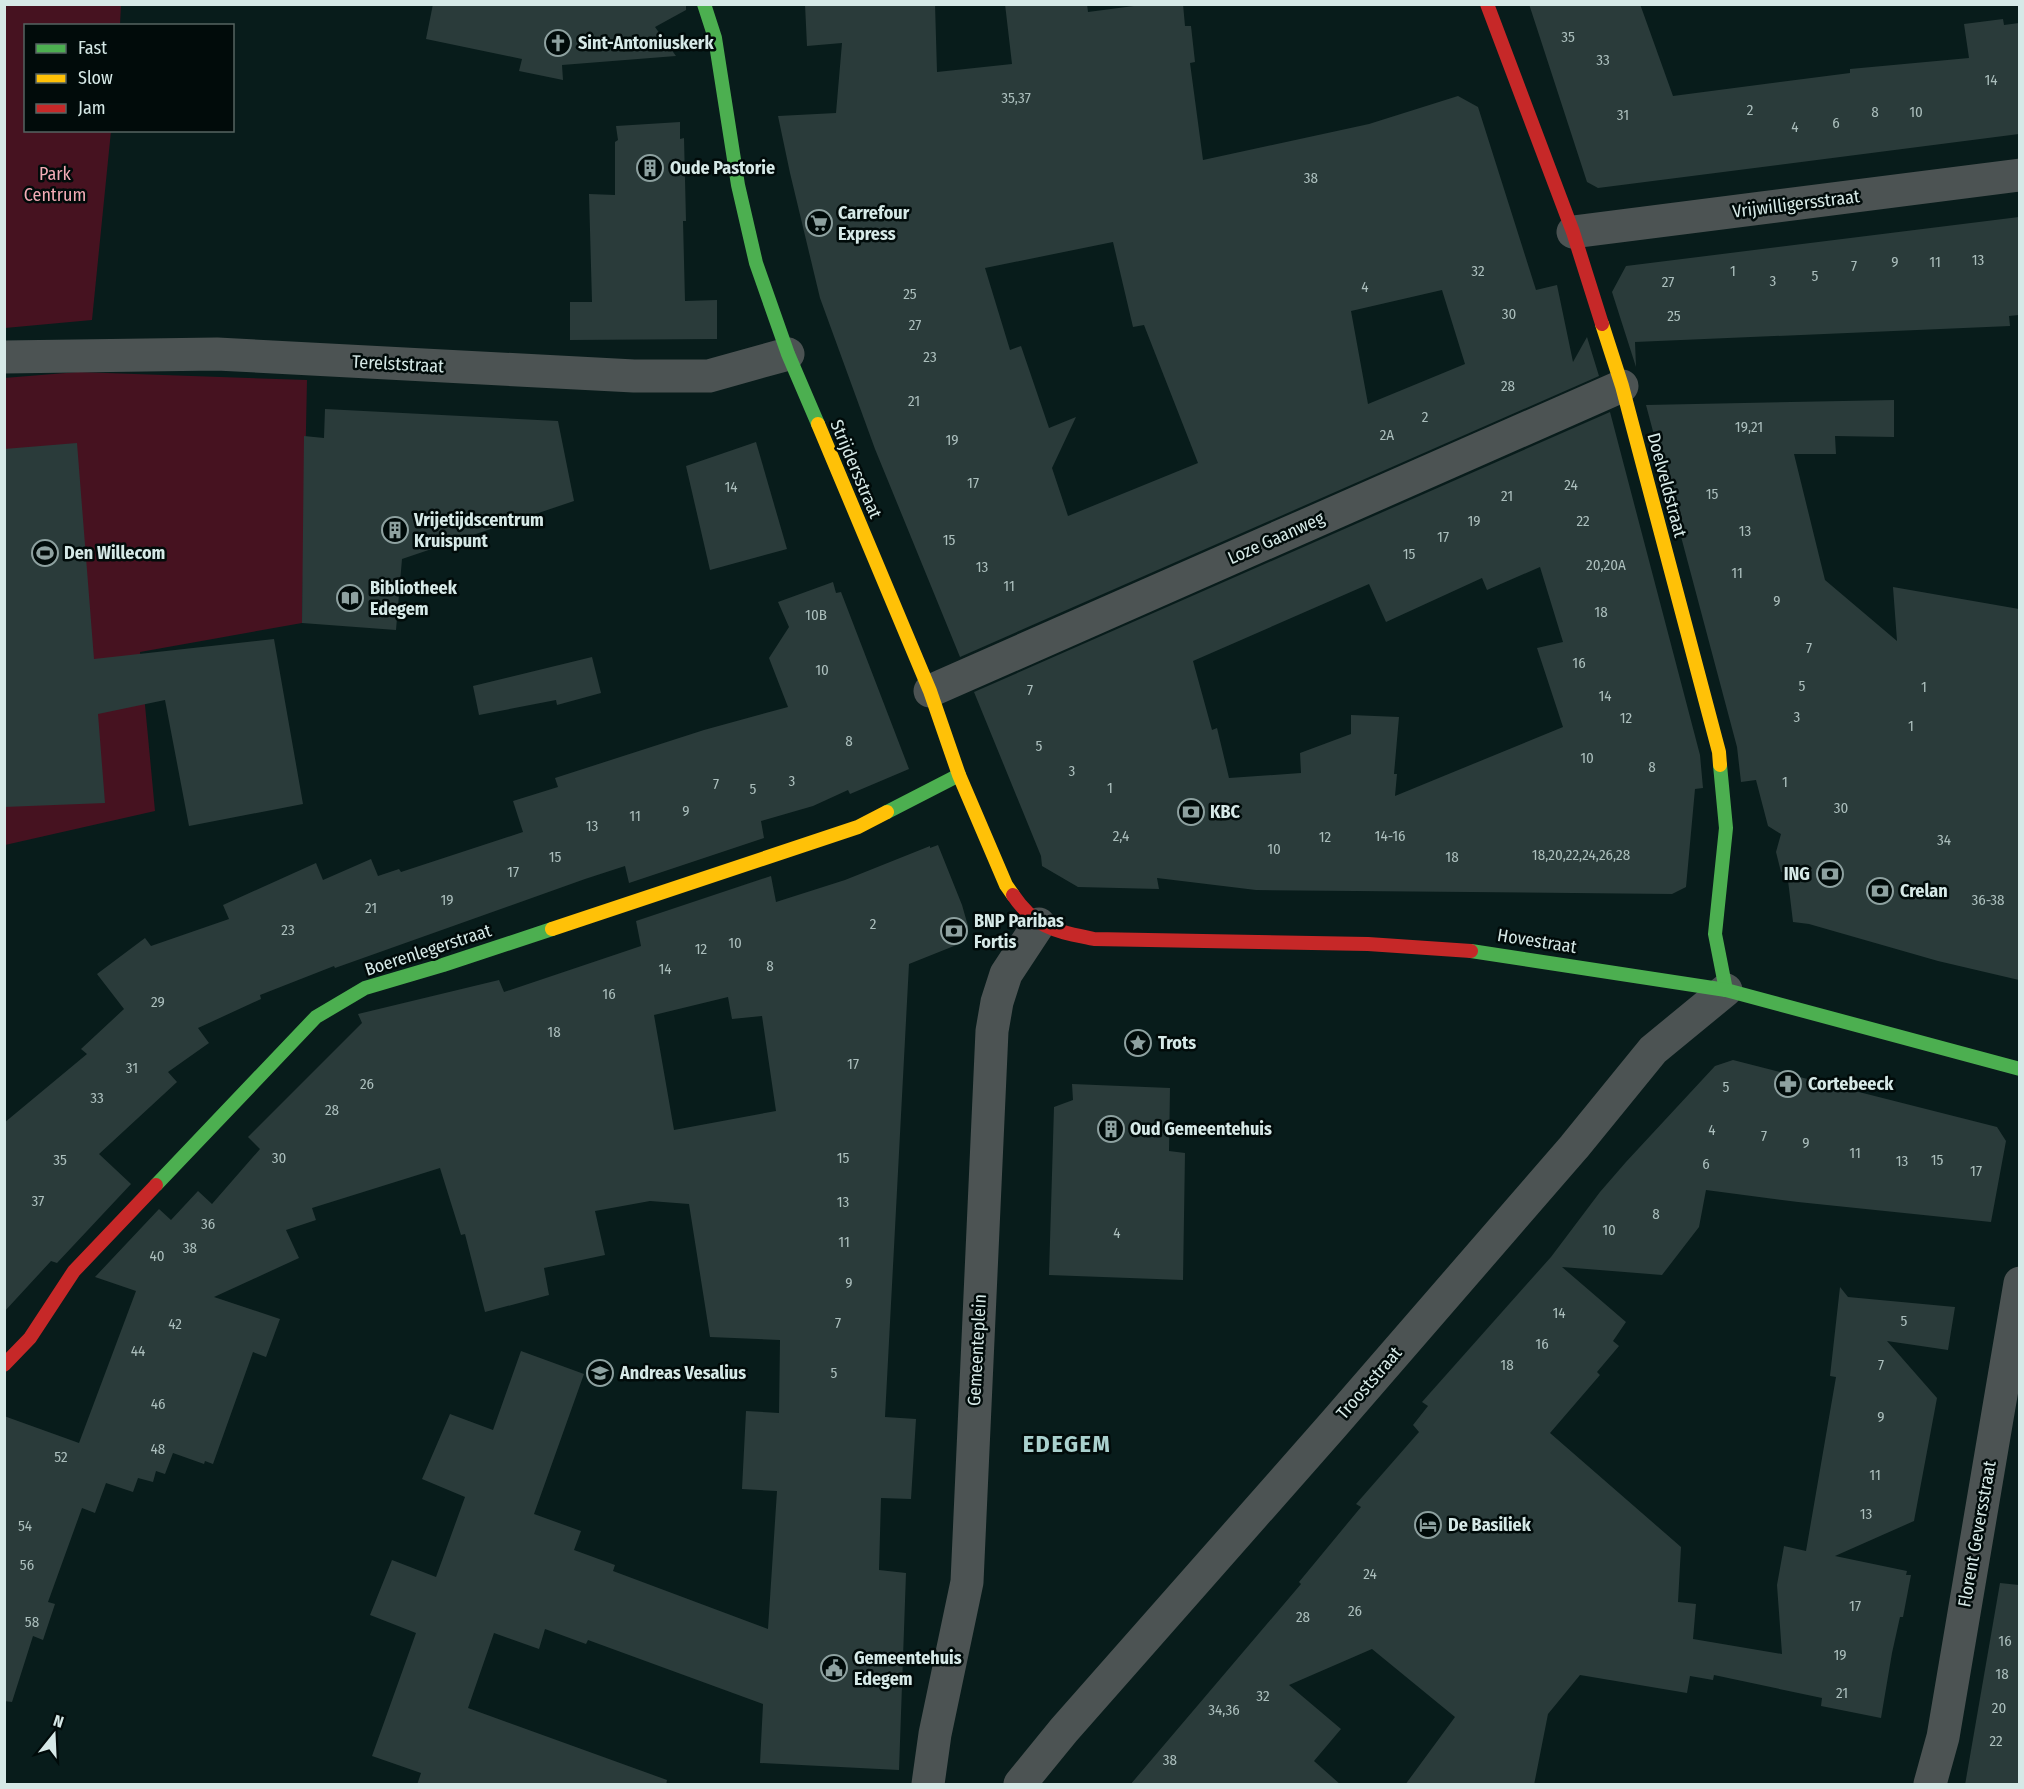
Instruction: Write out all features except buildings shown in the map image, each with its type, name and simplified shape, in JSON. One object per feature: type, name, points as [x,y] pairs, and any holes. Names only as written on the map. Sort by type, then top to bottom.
[{"type":"street","name":"Strijdersstraat","points":[[704,4],[715,38],[738,185],[753,248],[788,354],[930,691],[959,775],[1005,885],[1023,910],[1039,924]]},
{"type":"street","name":"Doelveldstraat","points":[[1487,4],[1574,232],[1622,386],[1719,752],[1726,828],[1714,934],[1726,990]]},
{"type":"street","name":"Vrijwilligersstraat","points":[[1574,232],[2019,175]]},
{"type":"street","name":"Terelststraat","points":[[4,357],[217,354],[542,372],[709,376],[788,354]]},
{"type":"street","name":"Loze Gaanweg","points":[[930,691],[1622,386]]},
{"type":"street","name":"Boerenlegerstraat","points":[[4,1365],[30,1338],[74,1270],[316,1017],[365,988],[443,965],[858,827],[959,775]]},
{"type":"street","name":"Hovestraat","points":[[1039,924],[1064,933],[1094,939],[1368,944],[1478,951],[1726,990],[2019,1069]]},
{"type":"street","name":"Gemeenteplein","points":[[928,1785],[935,1734],[966,1582],[992,1031],[997,1002],[1006,974],[1039,924]]},
{"type":"street","name":"Trooststraat","points":[[1020,1785],[1064,1730],[1574,1147],[1653,1050],[1726,990]]},
{"type":"street","name":"Florent Geversstraat","points":[[1930,1785],[1945,1725],[2019,1283]]},
{"type":"green space","name":"Park Centrum","points":[[5,4],[121,5],[120,24],[24,24],[24,132],[111,132],[92,320],[5,328]]},
{"type":"green space","points":[[78,372],[307,380],[302,623],[140,652],[155,811],[5,845],[4,378]]},
{"type":"traffic: fast","points":[[704,4],[715,38],[738,185],[756,263],[788,354],[818,424]]},
{"type":"traffic: fast","points":[[1720,765],[1726,828],[1715,934],[1726,990]]},
{"type":"traffic: fast","points":[[887,812],[959,775]]},
{"type":"traffic: fast","points":[[156,1185],[316,1017],[365,988],[552,929]]},
{"type":"traffic: fast","points":[[1471,951],[1726,990],[2020,1069]]},
{"type":"traffic: slow","points":[[1602,324],[1622,386],[1719,752],[1720,765]]},
{"type":"traffic: slow","points":[[818,424],[930,691],[959,775],[1006,885],[1013,895]]},
{"type":"traffic: slow","points":[[552,929],[858,827],[887,812]]},
{"type":"traffic: jam","points":[[1487,4],[1573,232],[1602,324]]},
{"type":"traffic: jam","points":[[1013,895],[1030,915],[1048,927],[1094,939],[1368,944],[1471,951]]},
{"type":"traffic: jam","points":[[4,1365],[30,1338],[74,1271],[156,1185]]},
{"type":"place","name":"Sint-Antoniuskerk","points":[[558,43]]},
{"type":"place","name":"Oude Pastorie","points":[[650,168]]},
{"type":"place","name":"Carrefour Express","points":[[819,223]]},
{"type":"place","name":"Vrijetijdscentrum Kruispunt","points":[[395,530]]},
{"type":"place","name":"Den Willecom","points":[[45,553]]},
{"type":"place","name":"Bibliotheek Edegem","points":[[350,598]]},
{"type":"place","name":"KBC","points":[[1191,812]]},
{"type":"place","name":"ING","points":[[1830,874]]},
{"type":"place","name":"Crelan","points":[[1880,891]]},
{"type":"place","name":"BNP Paribas Fortis","points":[[954,931]]},
{"type":"place","name":"Trots","points":[[1138,1043]]},
{"type":"place","name":"Cortebeeck","points":[[1788,1084]]},
{"type":"place","name":"Oud Gemeentehuis","points":[[1111,1129]]},
{"type":"place","name":"Andreas Vesalius","points":[[600,1373]]},
{"type":"place","name":"De Basiliek","points":[[1428,1525]]},
{"type":"place","name":"Gemeentehuis Edegem","points":[[834,1668]]},
{"type":"district","name":"EDEGEM","points":[[1067,1444]]}]
